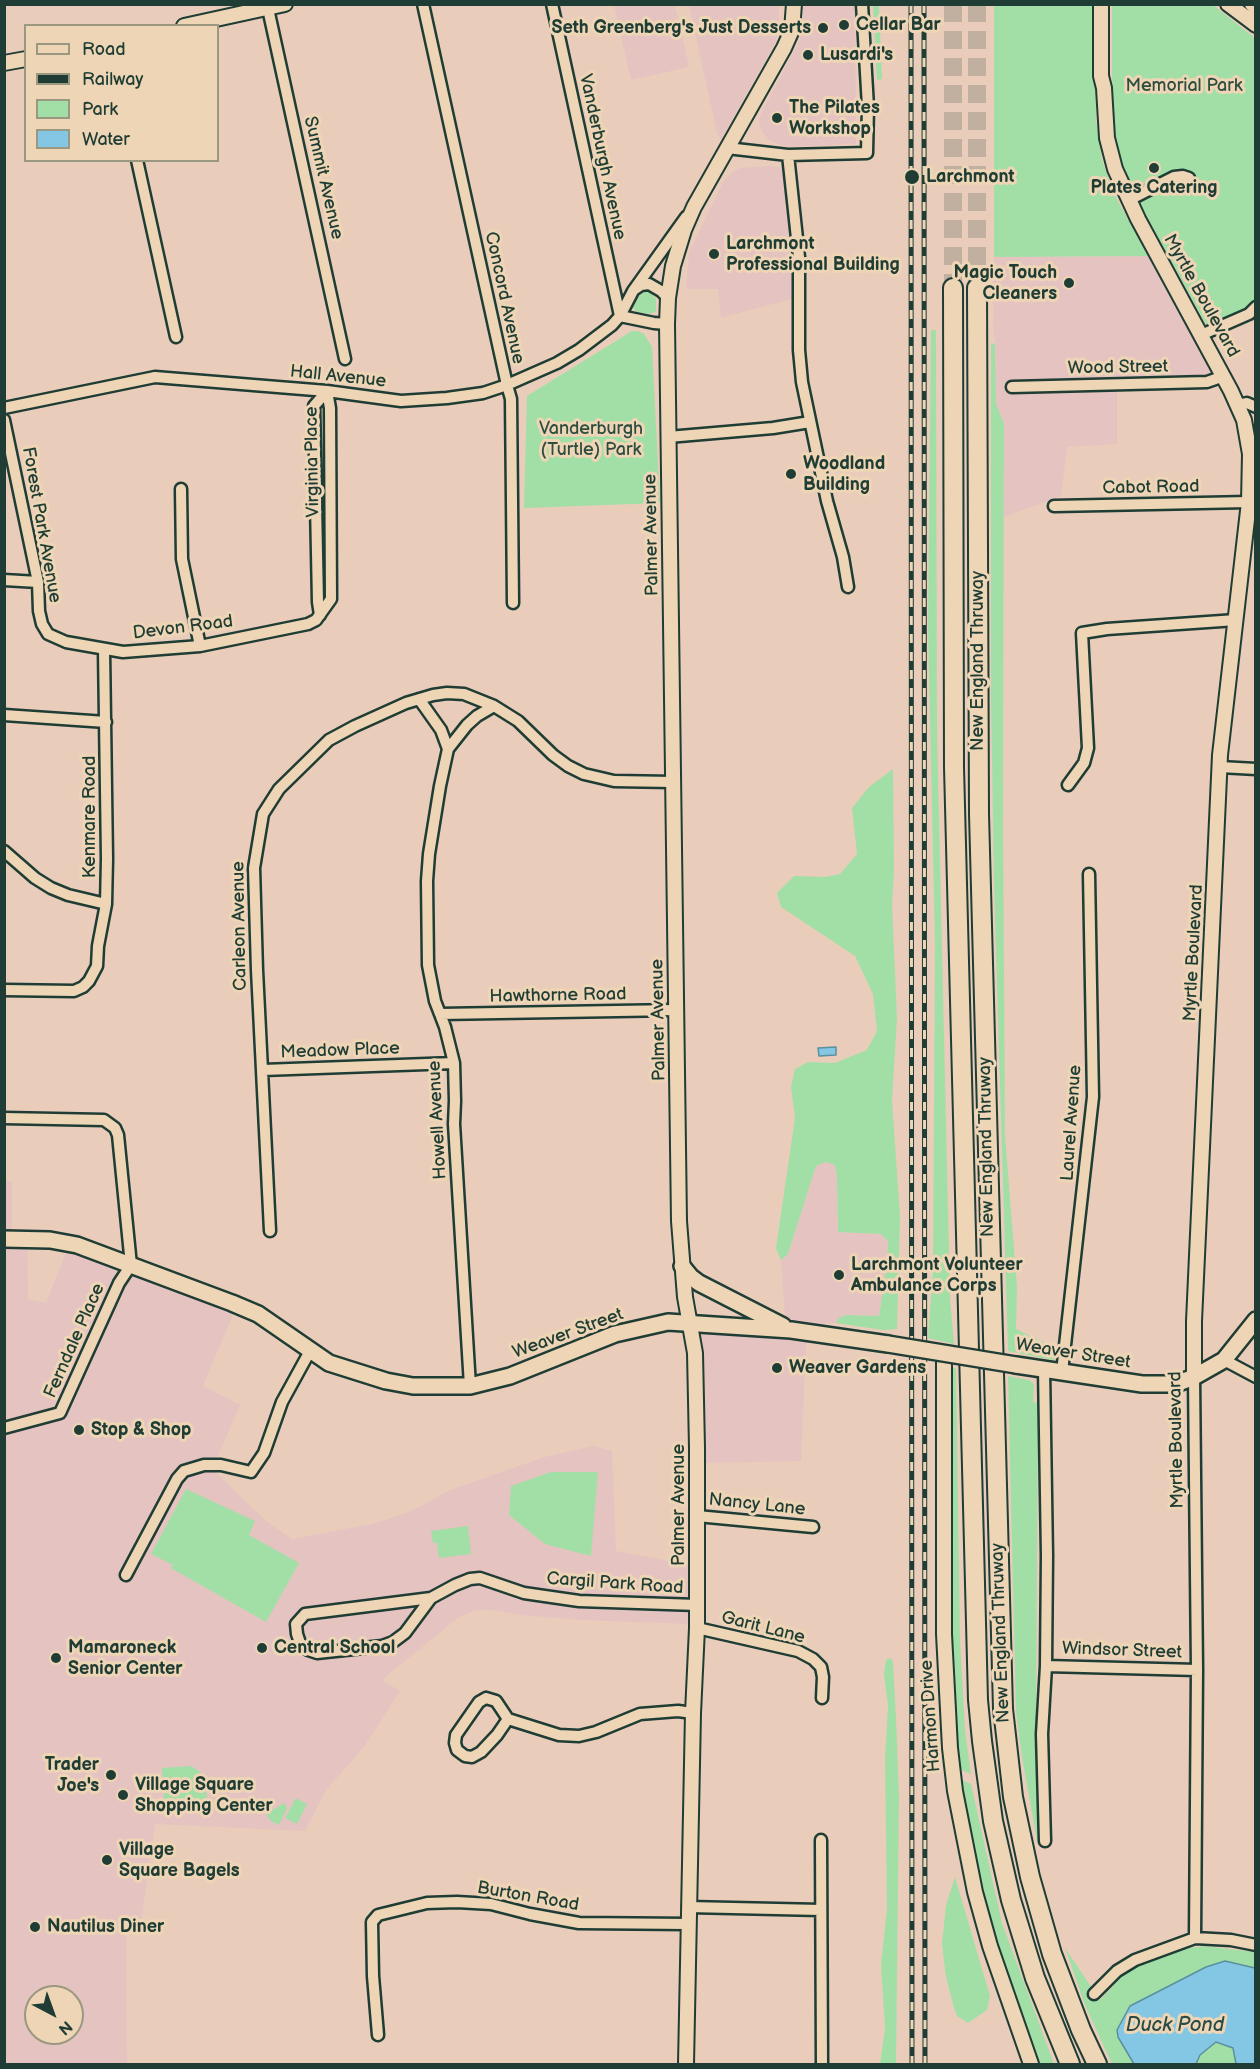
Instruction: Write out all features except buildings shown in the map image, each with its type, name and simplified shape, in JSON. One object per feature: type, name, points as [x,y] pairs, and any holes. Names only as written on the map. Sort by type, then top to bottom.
[{"type":"highway","name":"New England Thruway","points":[[953,288],[954,787],[978,1700],[987,1781],[997,1841],[1011,1900],[1035,1978],[1071,2064]]},
{"type":"highway","name":"New England Thruway","points":[[977,288],[979,814],[1003,1709],[1013,1797],[1030,1877],[1052,1954],[1081,2030],[1097,2064]]},
{"type":"main road","name":"Weaver Street","points":[[4,1239],[50,1240],[77,1245],[258,1314],[329,1363],[386,1381],[413,1386],[470,1386],[510,1376],[615,1334],[668,1322],[791,1330],[888,1344],[944,1358],[1016,1365],[1142,1384],[1176,1384],[1224,1360],[1256,1320]]},
{"type":"main road","points":[[682,1266],[699,1283],[791,1330]]},
{"type":"street","points":[[192,24],[267,6],[285,4]]},
{"type":"street","name":"Concord Avenue","points":[[423,4],[507,386],[512,399],[513,603]]},
{"type":"street","name":"Vanderburgh Avenue","points":[[552,4],[620,316]]},
{"type":"street","name":"Palmer Avenue","points":[[686,2064],[698,1516],[694,1353],[682,1266],[679,1221],[668,298],[673,266],[684,230],[694,207],[784,48],[792,30],[794,4]]},
{"type":"street","points":[[727,148],[788,155],[867,153],[868,106],[862,4]]},
{"type":"street","name":"Myrtle Boulevard","points":[[1101,4],[1101,76],[1104,88],[1107,138],[1115,169],[1129,200],[1238,405],[1244,420],[1250,454],[1249,502],[1220,767],[1194,1321],[1197,1670],[1195,1938]]},
{"type":"street","points":[[1228,4],[1256,25]]},
{"type":"street","points":[[1252,4],[1256,8]]},
{"type":"street","name":"Summit Avenue","points":[[267,6],[345,359]]},
{"type":"street","points":[[4,63],[24,59]]},
{"type":"street","points":[[788,155],[799,257],[802,382],[848,587]]},
{"type":"street","points":[[138,162],[176,337]]},
{"type":"street","points":[[1129,200],[1174,177],[1189,178]]},
{"type":"street","name":"Hall Avenue","points":[[4,408],[154,377],[327,391],[401,401],[483,393],[507,386],[557,363],[612,326],[633,291],[694,207]]},
{"type":"street","points":[[633,291],[641,285],[649,284],[668,298]]},
{"type":"street","points":[[1201,335],[1249,314],[1256,307]]},
{"type":"street","points":[[620,316],[667,324]]},
{"type":"street","name":"Wood Street","points":[[1012,387],[1207,382],[1224,376]]},
{"type":"street","name":"Virginia Place","points":[[320,615],[331,599],[330,408],[327,391]]},
{"type":"street","name":"Virginia Place","points":[[320,615],[314,406],[327,391]]},
{"type":"street","points":[[1238,405],[1247,403],[1256,407]]},
{"type":"street","name":"Forest Park Avenue","points":[[4,420],[38,582],[39,611],[42,624],[48,634]]},
{"type":"street","points":[[668,437],[773,429],[810,422]]},
{"type":"street","points":[[181,489],[182,559],[200,646]]},
{"type":"street","name":"Cabot Road","points":[[1054,506],[1249,502]]},
{"type":"street","points":[[4,579],[38,582]]},
{"type":"street","name":"Devon Road","points":[[48,634],[66,642],[123,652],[200,646],[308,624],[320,615]]},
{"type":"street","points":[[1068,785],[1081,768],[1088,752],[1082,633],[1107,629],[1236,620]]},
{"type":"street","name":"Kenmare Road","points":[[4,990],[74,991],[89,981],[97,966],[98,946],[106,904],[104,650]]},
{"type":"street","name":"Carleon Avenue","points":[[270,1231],[254,868],[255,850],[263,814],[279,789],[329,740],[386,711],[433,694],[464,694],[494,706],[518,721],[553,755],[584,774],[614,781],[673,782]]},
{"type":"street","points":[[419,699],[441,730],[448,749]]},
{"type":"street","name":"Howell Avenue","points":[[470,1386],[454,1124],[454,1063],[435,1001],[428,965],[427,881],[429,854],[448,749],[467,725],[494,706]]},
{"type":"street","points":[[4,715],[106,722]]},
{"type":"street","points":[[1220,767],[1256,769]]},
{"type":"street","points":[[4,851],[34,878],[51,888],[68,895],[106,904]]},
{"type":"street","name":"Laurel Avenue","points":[[1062,1372],[1093,1097],[1089,874]]},
{"type":"street","name":"Hawthorne Road","points":[[440,1014],[676,1010]]},
{"type":"street","name":"Meadow Place","points":[[263,1070],[454,1063]]},
{"type":"street","points":[[4,1118],[105,1120],[115,1128],[118,1135],[131,1265]]},
{"type":"street","name":"Ferndale Place","points":[[4,1428],[60,1413],[119,1282],[131,1265]]},
{"type":"street","points":[[126,1575],[177,1479],[184,1471],[204,1465],[221,1465],[251,1472],[264,1454],[282,1402],[310,1351]]},
{"type":"street","name":"Harmon Drive","points":[[944,1358],[944,1634],[950,1748],[955,1791],[975,1892],[990,1946],[1031,2064]]},
{"type":"street","points":[[1224,1360],[1256,1377]]},
{"type":"street","points":[[1044,1369],[1047,1556],[1046,1666],[1042,1734],[1045,1841]]},
{"type":"street","name":"Nancy Lane","points":[[698,1516],[813,1527]]},
{"type":"street","name":"Cargil Park Road","points":[[431,1598],[405,1633],[393,1642],[382,1646],[317,1653],[308,1650],[300,1643],[297,1634],[296,1624],[305,1614],[431,1598],[455,1584],[480,1578],[524,1593],[579,1601],[697,1605]]},
{"type":"street","name":"Garit Lane","points":[[697,1628],[798,1651],[813,1659],[821,1667],[824,1677],[822,1698]]},
{"type":"street","name":"Windsor Street","points":[[1046,1666],[1197,1670]]},
{"type":"street","points":[[508,1719],[481,1752],[472,1757],[465,1756],[457,1750],[454,1743],[456,1735],[479,1702],[486,1698],[496,1701],[508,1719],[559,1735],[579,1736],[596,1732],[640,1714],[678,1711],[693,1713]]},
{"type":"street","points":[[820,1840],[822,2064]]},
{"type":"street","name":"Burton Road","points":[[378,2034],[373,1977],[372,1922],[378,1915],[427,1903],[457,1902],[491,1904],[538,1916],[579,1923],[688,1924]]},
{"type":"street","points":[[688,1907],[821,1910]]},
{"type":"street","points":[[1094,1994],[1116,1971],[1135,1960],[1195,1938],[1231,1940],[1256,1946]]},
{"type":"shaded area","points":[[614,5],[675,5],[689,67],[631,80]]},
{"type":"shaded area","points":[[689,5],[779,5],[779,28],[776,42],[721,139],[717,133]]},
{"type":"shaded area","points":[[802,5],[855,5],[856,144],[788,147],[770,141],[759,125],[760,116],[800,39],[803,22]]},
{"type":"shaded area","points":[[779,167],[782,170],[794,263],[795,298],[721,318],[718,289],[686,289],[689,253],[723,182],[731,173],[740,168]]},
{"type":"shaded area","points":[[1148,256],[1218,381],[1117,389],[1117,444],[1067,447],[1061,496],[1004,517],[1004,424],[996,404],[993,331],[994,257]]},
{"type":"shaded area","points":[[826,1162],[835,1165],[838,1232],[881,1234],[888,1241],[879,1316],[846,1315],[839,1318],[836,1323],[807,1325],[801,1461],[700,1463],[696,1328],[786,1331],[781,1260],[788,1254],[816,1166]]},
{"type":"shaded area","points":[[4,1181],[12,1181],[12,1234],[27,1235],[28,1299],[46,1303],[72,1237],[239,1300],[203,1386],[240,1405],[212,1469],[265,1520],[292,1539],[372,1524],[410,1512],[448,1491],[493,1475],[545,1457],[593,1446],[612,1451],[616,1551],[690,1565],[690,1624],[581,1620],[521,1615],[493,1610],[476,1610],[459,1617],[382,1680],[400,1691],[364,1747],[326,1790],[305,1831],[155,1824],[141,1923],[126,1922],[127,2064],[5,2064]]},
{"type":"green space","points":[[873,5],[879,5],[882,79],[877,80]]},
{"type":"green space","points":[[994,5],[1095,5],[1096,121],[1102,160],[1114,194],[1148,256],[994,257]]},
{"type":"green space","name":"Memorial Park","points":[[1112,5],[1213,5],[1255,38],[1255,307],[1210,332],[1128,182],[1122,165],[1115,133]]},
{"type":"green space","points":[[646,291],[656,299],[656,311],[651,314],[637,312],[632,307],[640,295]]},
{"type":"green space","points":[[931,330],[936,330],[937,731],[950,1298],[954,1344],[928,1338],[933,1270],[935,944],[928,627]]},
{"type":"green space","name":"Vanderburgh (Turtle) Park","points":[[632,331],[644,334],[652,347],[660,503],[524,508],[527,396]]},
{"type":"green space","points":[[991,343],[995,344],[996,404],[1004,424],[1005,1136],[1017,1287],[1016,1329],[1059,1350],[1057,1358],[1053,1360],[1008,1351],[994,883],[991,701]]},
{"type":"green space","points":[[893,769],[892,905],[897,1018],[892,1101],[900,1216],[897,1329],[883,1330],[836,1323],[839,1318],[846,1315],[879,1316],[888,1241],[881,1234],[838,1232],[835,1165],[826,1162],[816,1166],[788,1254],[781,1260],[776,1248],[795,1118],[791,1087],[795,1069],[808,1062],[835,1063],[867,1050],[877,1031],[873,994],[855,956],[781,907],[777,893],[794,876],[825,877],[840,874],[857,854],[852,808],[869,787]]},
{"type":"green space","points":[[950,1368],[956,1368],[960,1641],[965,1730],[971,1774],[958,1768],[952,1715]]},
{"type":"green space","points":[[1008,1376],[1029,1380],[1034,1384],[1033,1402],[1038,1403],[1036,1721],[1038,1846],[1016,1712]]},
{"type":"green space","points":[[551,1472],[598,1472],[591,1556],[545,1544],[509,1515],[511,1486]]},
{"type":"green space","points":[[186,1489],[255,1521],[249,1535],[299,1563],[266,1622],[171,1568],[173,1565],[151,1554]]},
{"type":"green space","points":[[468,1526],[471,1554],[439,1558],[437,1543],[433,1543],[431,1531]]},
{"type":"green space","points":[[891,1658],[899,1796],[896,2064],[880,2064],[885,2028],[881,1965],[887,1909],[885,1757],[888,1706],[884,1674],[886,1660]]},
{"type":"green space","points":[[191,1766],[205,1775],[207,1800],[195,1808],[165,1810],[162,1768]]},
{"type":"green space","points":[[960,1779],[971,1784],[1002,1923],[1054,2064],[1037,2064],[989,1922]]},
{"type":"green space","points":[[296,1798],[307,1804],[297,1824],[285,1818]]},
{"type":"green space","points":[[284,1803],[287,1808],[279,1825],[271,1821],[266,1814]]},
{"type":"green space","points":[[955,1877],[990,1996],[987,2010],[968,2023],[957,2016],[954,2008],[946,1977],[942,1944],[946,1905]]},
{"type":"green space","points":[[1204,1946],[1255,1952],[1255,1968],[1225,1961],[1206,1967],[1130,2006],[1118,2037],[1134,2064],[1112,2064],[1085,2005],[1065,1948],[1100,2000],[1125,1973],[1149,1960],[1175,1950]]},
{"type":"green space","points":[[1216,2042],[1233,2048],[1236,2064],[1196,2064],[1200,2055]]},
{"type":"water","points":[[836,1047],[836,1055],[819,1056],[818,1048]]},
{"type":"water","name":"Duck Pond","points":[[1225,1961],[1255,1968],[1255,2064],[1236,2064],[1233,2048],[1216,2042],[1200,2055],[1196,2064],[1134,2064],[1118,2037],[1117,2030],[1130,2006],[1206,1967]]},
{"type":"tunnel","points":[[953,4],[953,288]]},
{"type":"tunnel","points":[[977,4],[977,288]]},
{"type":"railway","points":[[911,4],[912,2064]]},
{"type":"railway","points":[[924,4],[925,2064]]},
{"type":"place","name":"Cellar Bar","points":[[844,25]]},
{"type":"place","name":"Seth Greenberg's Just Desserts","points":[[823,28]]},
{"type":"place","name":"Lusardi's","points":[[808,55]]},
{"type":"place","name":"The Pilates Workshop","points":[[777,118]]},
{"type":"place","name":"Plates Catering","points":[[1154,168]]},
{"type":"place","name":"Larchmont","points":[[912,177]]},
{"type":"place","name":"Larchmont Professional Building","points":[[714,254]]},
{"type":"place","name":"Magic Touch Cleaners","points":[[1069,283]]},
{"type":"place","name":"Woodland Building","points":[[791,474]]},
{"type":"place","name":"Larchmont Volunteer Ambulance Corps","points":[[839,1275]]},
{"type":"place","name":"Weaver Gardens","points":[[777,1368]]},
{"type":"place","name":"Stop & Shop","points":[[79,1430]]},
{"type":"place","name":"Central School","points":[[262,1648]]},
{"type":"place","name":"Mamaroneck Senior Center","points":[[56,1658]]},
{"type":"place","name":"Trader Joe's","points":[[111,1775]]},
{"type":"place","name":"Village Square Shopping Center","points":[[123,1795]]},
{"type":"place","name":"Village Square Bagels","points":[[107,1860]]},
{"type":"place","name":"Nautilus Diner","points":[[35,1927]]}]
